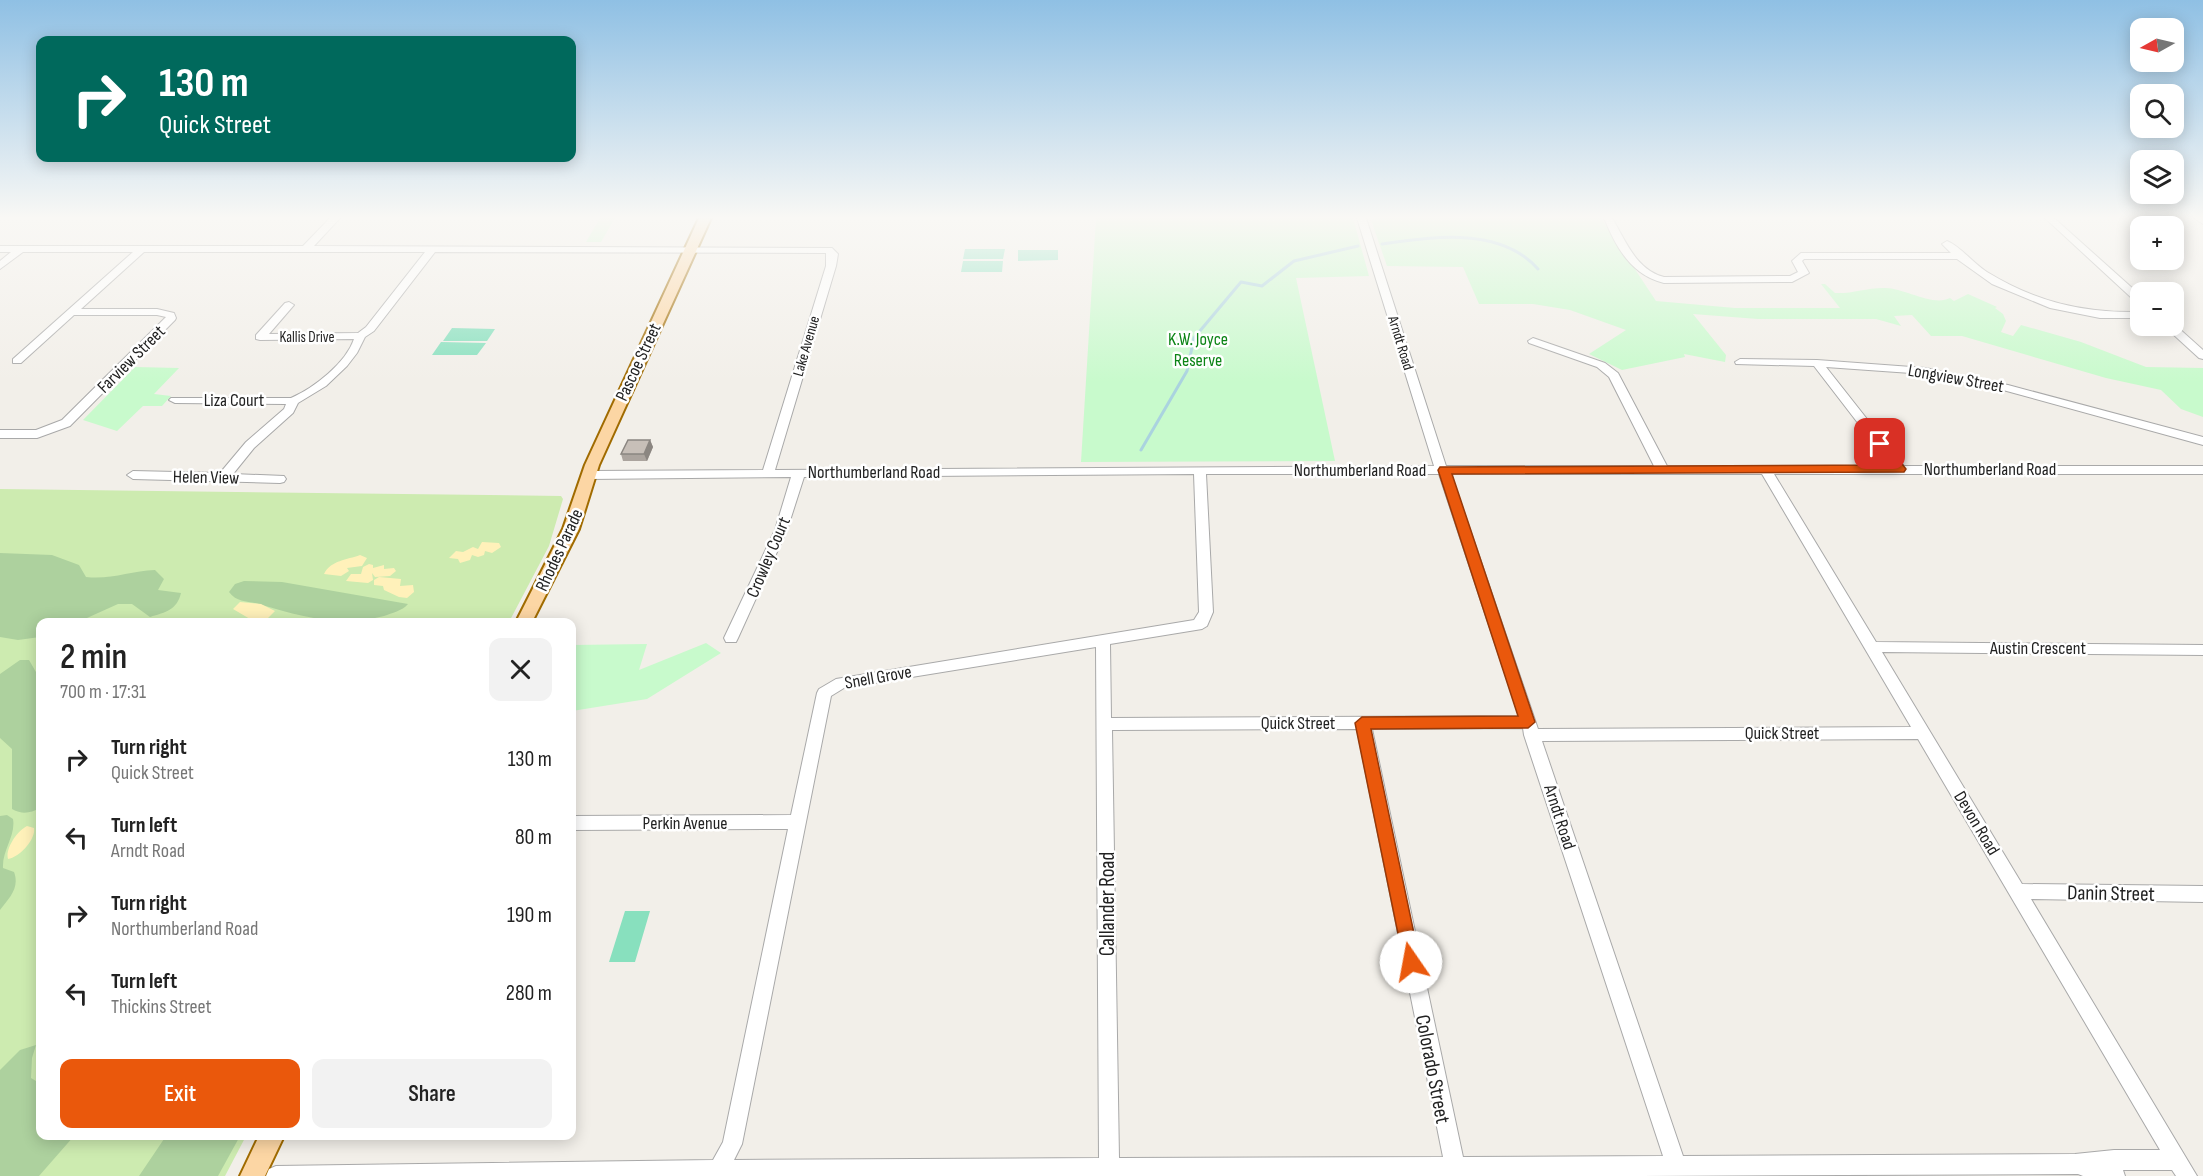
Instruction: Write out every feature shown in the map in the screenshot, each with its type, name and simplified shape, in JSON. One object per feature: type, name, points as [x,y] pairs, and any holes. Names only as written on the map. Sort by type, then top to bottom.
[{"type":"main road","name":"Pascoe Street","points":[[588,476],[679,273]]},
{"type":"main road","name":"Rhodes Parade","points":[[526,618],[571,529],[588,476]]},
{"type":"main road","points":[[252,1176],[270,1140]]},
{"type":"street","points":[[17,361],[115,273]]},
{"type":"street","points":[[224,477],[250,445],[289,411],[293,400],[304,396],[338,368],[358,344],[360,336],[370,329],[414,273]]},
{"type":"street","name":"Lake Avenue","points":[[768,473],[827,273]]},
{"type":"street","name":"Arndt Road","points":[[1379,273],[1676,1164]]},
{"type":"street","points":[[1645,273],[1664,280],[1792,279],[1804,273]]},
{"type":"street","points":[[1986,273],[2022,295],[2096,315],[2130,315]]},
{"type":"street","points":[[2110,273],[2130,291]]},
{"type":"street","name":"Kallis Drive","points":[[289,305],[260,337],[360,336]]},
{"type":"street","name":"Farview Street","points":[[0,434],[37,434],[66,423],[171,318],[170,315],[157,312],[71,312]]},
{"type":"street","points":[[2180,336],[2203,356]]},
{"type":"street","points":[[1533,340],[1601,365],[1614,375],[1662,470]]},
{"type":"street","name":"Longview Street","points":[[1740,362],[1817,363],[1909,369],[1968,379],[2203,441]]},
{"type":"street","points":[[1817,363],[1900,469]]},
{"type":"street","name":"Liza Court","points":[[176,400],[293,400]]},
{"type":"street","name":"Longview Street","points":[[2167,430],[2203,446]]},
{"type":"street","name":"Northumberland Road","points":[[588,476],[1443,470],[2203,470]]},
{"type":"street","name":"Devon Road","points":[[1766,470],[2182,1168]]},
{"type":"street","name":"Snell Grove","points":[[717,1174],[732,1144],[823,697],[831,687],[841,682],[1197,625],[1204,617],[1200,471]]},
{"type":"street","name":"Crowley Court","points":[[731,638],[781,530],[799,473]]},
{"type":"street","name":"Helen View","points":[[133,475],[280,479]]},
{"type":"street","name":"Callander Road","points":[[1103,640],[1109,1168]]},
{"type":"street","name":"Austin Crescent","points":[[1872,647],[2203,650]]},
{"type":"street","name":"Quick Street","points":[[1105,724],[1362,723],[1530,729],[1924,733]]},
{"type":"street","name":"Colorado Street","points":[[1362,723],[1455,1171]]},
{"type":"street","name":"Perkin Avenue","points":[[576,823],[798,822]]},
{"type":"street","name":"Danin Street","points":[[2018,891],[2203,894]]},
{"type":"street","points":[[276,1176],[552,1171],[717,1174],[958,1172],[1109,1168],[1455,1171],[1676,1164],[1752,1170],[2075,1164],[2114,1160],[2182,1168]]},
{"type":"street","points":[[2075,1164],[2115,1176]]},
{"type":"green space","name":"K.W. Joyce Reserve","points":[[1093,273],[1368,273],[1369,276],[1296,278],[1335,461],[1081,462]]},
{"type":"green space","points":[[1466,273],[1637,273],[1656,301],[1735,308],[1840,308],[1821,284],[1825,284],[1835,293],[1886,288],[1935,300],[1950,298],[1954,301],[1968,294],[1997,307],[1995,308],[2003,314],[2006,321],[2001,332],[2013,336],[2021,325],[2081,342],[2146,367],[2203,368],[2203,417],[2181,409],[2161,390],[2106,378],[1962,336],[1931,336],[1912,315],[1894,316],[1901,326],[1876,319],[1758,319],[1693,314],[1726,355],[1725,362],[1684,354],[1685,357],[1622,370],[1589,354],[1626,330],[1570,310],[1533,304],[1479,304]]},
{"type":"green space","points":[[452,328],[495,329],[487,341],[443,341]]},
{"type":"green space","points":[[441,342],[486,343],[477,355],[432,355]]},
{"type":"green space","points":[[135,367],[179,368],[154,394],[171,396],[162,406],[143,406],[117,431],[83,420]]},
{"type":"green space","points":[[0,489],[561,496],[563,499],[549,546],[511,618],[36,618],[36,1140],[244,1140],[225,1176],[0,1176]]},
{"type":"green space","points":[[0,553],[52,555],[79,565],[86,577],[104,577],[155,570],[164,579],[158,590],[181,593],[174,607],[150,617],[132,604],[118,604],[87,618],[36,618],[36,638],[18,640],[0,637]]},
{"type":"green space","points":[[244,581],[282,582],[408,604],[394,613],[373,618],[317,618],[240,600],[229,592],[235,584]]},
{"type":"green space","points":[[706,643],[721,653],[647,699],[576,710],[576,645],[647,644],[639,670]]},
{"type":"green space","points":[[20,660],[29,660],[36,672],[36,810],[26,813],[12,809],[12,749],[0,738],[0,674]]},
{"type":"green space","points":[[7,815],[13,819],[13,825],[3,868],[14,872],[16,883],[13,893],[0,910],[0,816]]},
{"type":"green space","points":[[625,911],[650,911],[635,962],[609,962]]},
{"type":"green space","points":[[36,1045],[32,1058],[31,1078],[36,1081],[36,1140],[70,1140],[39,1176],[0,1176],[0,1070],[20,1050]]},
{"type":"green space","points":[[163,1140],[238,1140],[218,1176],[139,1176]]},
{"type":"sand","points":[[482,542],[499,543],[501,547],[492,553],[485,551],[484,555],[478,557],[472,555],[470,560],[460,563],[458,559],[449,558],[456,551],[463,552],[473,547],[478,549]]},
{"type":"sand","points":[[360,555],[367,558],[362,566],[347,568],[349,571],[341,576],[324,574],[335,563]]},
{"type":"sand","points":[[373,565],[373,568],[384,565],[384,569],[394,568],[396,571],[390,576],[375,577],[372,573],[373,580],[368,583],[346,581],[351,574],[361,574],[363,567]]},
{"type":"sand","points":[[379,577],[401,579],[400,586],[413,585],[414,592],[407,598],[399,597],[384,590],[383,586],[374,585],[374,580]]},
{"type":"sand","points":[[240,602],[261,604],[275,611],[268,618],[248,618],[233,609]]},
{"type":"sand","points":[[27,826],[34,828],[30,842],[17,855],[8,859],[8,850],[13,841]]},
{"type":"building","points":[[628,440],[650,440],[644,454],[621,454]]},
{"type":"waterway","points":[[1141,450],[1187,371],[1194,338],[1241,282],[1262,286],[1279,273]]},
{"type":"route","points":[[1411,962],[1362,723],[1528,722],[1444,470],[1900,469],[1880,444]]}]
